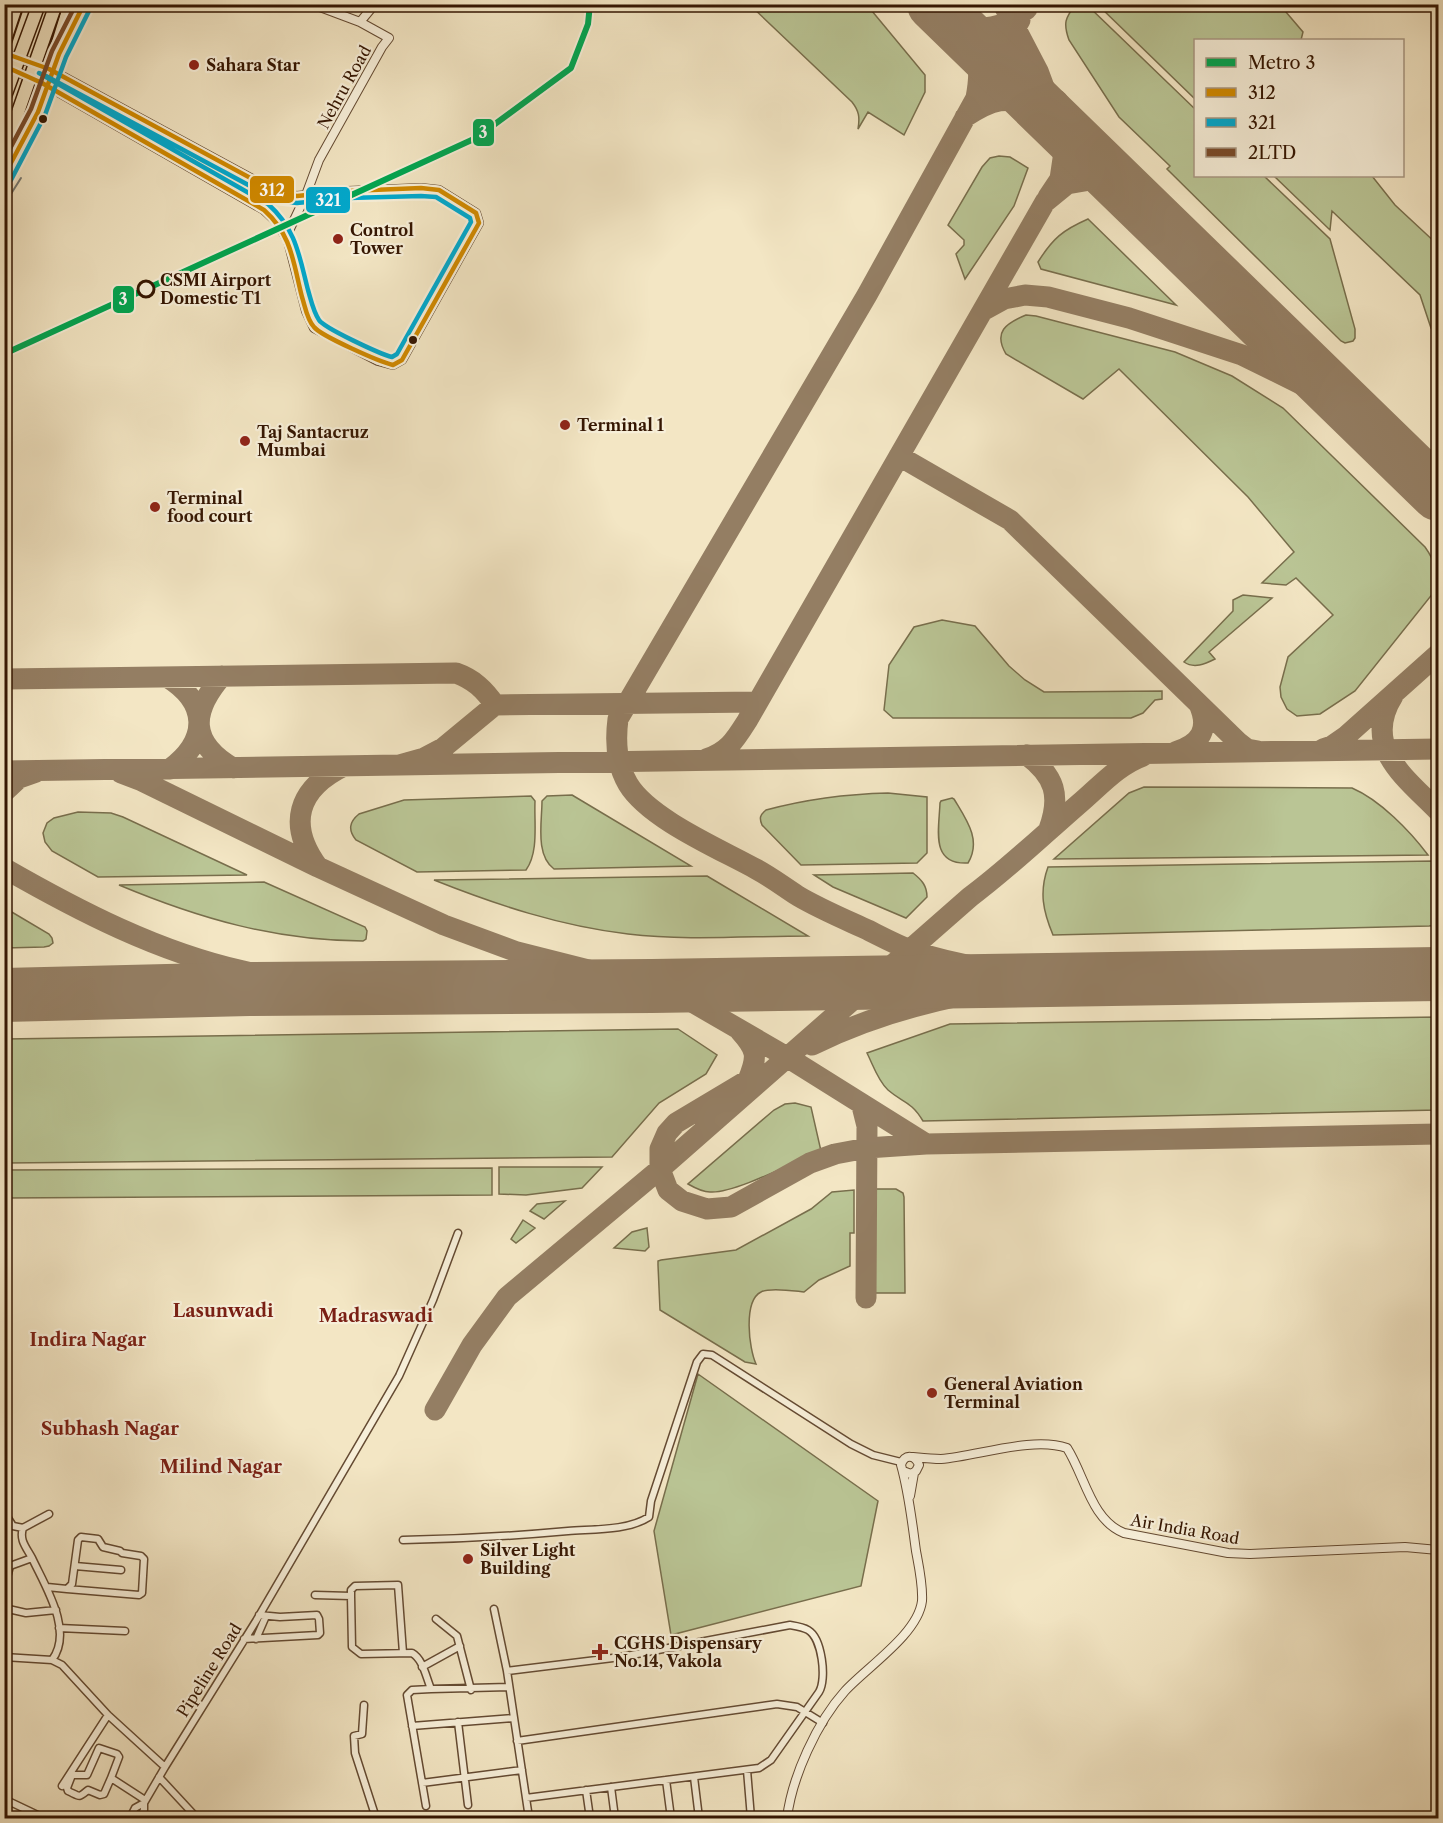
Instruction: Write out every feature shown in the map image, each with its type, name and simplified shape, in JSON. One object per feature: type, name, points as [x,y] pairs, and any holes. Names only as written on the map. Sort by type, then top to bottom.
[{"type":"highway","points":[[4,99],[39,4]]},
{"type":"highway","points":[[4,142],[25,95],[56,4]]},
{"type":"highway","points":[[4,177],[38,112],[59,54],[84,4]]},
{"type":"main road","points":[[4,46],[18,4]]},
{"type":"main road","points":[[4,170],[29,123],[69,4]]},
{"type":"street","name":"Nehru Road","points":[[306,195],[319,160],[389,38],[360,22],[312,4]]},
{"type":"street","points":[[360,22],[375,4]]},
{"type":"street","points":[[4,53],[49,69],[280,195],[413,188],[439,190],[476,213],[479,223],[402,360],[393,365],[378,361],[314,328],[306,311],[286,237],[277,222],[264,210],[42,83],[4,66]]},
{"type":"street","points":[[286,237],[306,195]]},
{"type":"street","name":"Pipeline Road","points":[[139,1818],[144,1810],[145,1801],[165,1767],[244,1639],[261,1618],[297,1551],[399,1376],[433,1300],[458,1233]]},
{"type":"street","points":[[403,1540],[491,1538],[603,1529],[639,1523],[649,1517],[651,1501],[697,1362],[703,1354],[712,1355],[851,1444],[873,1455],[902,1462],[922,1602],[905,1634],[844,1691],[823,1723],[803,1761],[792,1790],[787,1818]]},
{"type":"street","name":"Air India Road","points":[[902,1462],[905,1458],[913,1457],[940,1459],[1036,1445],[1059,1445],[1067,1448],[1099,1513],[1107,1524],[1116,1530],[1228,1553],[1424,1547],[1438,1550]]},
{"type":"street","points":[[909,1504],[915,1472],[919,1465],[913,1457]]},
{"type":"street","name":"Air India Road","points":[[915,1472],[940,1459]]},
{"type":"street","points":[[903,1471],[908,1474],[915,1472]]},
{"type":"street","points":[[4,1512],[13,1526],[23,1527],[49,1514]]},
{"type":"street","points":[[23,1527],[21,1539],[47,1587],[56,1610],[60,1642],[58,1652],[52,1660]]},
{"type":"street","points":[[47,1587],[67,1589],[139,1595],[142,1593],[144,1559],[141,1556],[103,1547],[98,1539],[81,1537],[78,1540],[72,1584],[67,1589]]},
{"type":"street","points":[[4,1577],[8,1574],[10,1566],[32,1558]]},
{"type":"street","points":[[75,1566],[121,1570]]},
{"type":"street","points":[[404,1653],[398,1585],[355,1586],[351,1590],[352,1647],[361,1654],[416,1655],[431,1689]]},
{"type":"street","points":[[315,1595],[351,1596]]},
{"type":"street","points":[[4,1608],[26,1613],[56,1610]]},
{"type":"street","points":[[494,1609],[510,1688],[529,1818]]},
{"type":"street","points":[[244,1639],[256,1639],[318,1635],[320,1633],[319,1618],[317,1616],[261,1618],[256,1639]]},
{"type":"street","points":[[436,1618],[453,1631],[460,1646],[471,1690]]},
{"type":"street","points":[[507,1671],[621,1657],[790,1625],[809,1630],[814,1636],[823,1671],[821,1688],[765,1765],[747,1770],[526,1798]]},
{"type":"street","points":[[59,1628],[125,1631]]},
{"type":"street","points":[[422,1667],[460,1646]]},
{"type":"street","points":[[4,1657],[52,1660],[62,1665],[108,1715],[165,1767]]},
{"type":"street","points":[[426,1806],[407,1699],[409,1691],[510,1688]]},
{"type":"street","points":[[518,1741],[777,1704],[789,1704],[805,1710],[823,1723]]},
{"type":"street","points":[[364,1705],[362,1734],[354,1736],[355,1753],[376,1818]]},
{"type":"street","points":[[62,1786],[108,1715]]},
{"type":"street","points":[[412,1726],[514,1718]]},
{"type":"street","points":[[458,1722],[468,1806]]},
{"type":"street","points":[[99,1748],[117,1754],[111,1778],[104,1794],[100,1795],[88,1790],[80,1797],[68,1791],[67,1788],[72,1775],[87,1775],[99,1748]]},
{"type":"street","points":[[422,1783],[522,1770]]},
{"type":"street","points":[[747,1770],[751,1818]]},
{"type":"street","points":[[159,1777],[197,1818]]},
{"type":"street","points":[[694,1777],[699,1818]]},
{"type":"street","points":[[111,1778],[145,1801]]},
{"type":"street","points":[[666,1780],[671,1818]]},
{"type":"street","points":[[611,1787],[615,1818]]},
{"type":"street","points":[[586,1790],[590,1818]]},
{"type":"street","points":[[4,1799],[44,1818]]},
{"type":"street","name":"Pipeline Road","points":[[129,1818],[135,1808],[145,1801]]},
{"type":"street","points":[[402,1818],[436,1816],[439,1818]]},
{"type":"green space","points":[[1076,4],[1087,5],[1194,108],[1194,177],[1265,177],[1330,239],[1355,329],[1353,341],[1345,343],[1341,341],[1167,169],[1170,166],[1119,117],[1069,40],[1066,21]]},
{"type":"green space","points":[[750,5],[867,5],[925,75],[925,92],[904,135],[868,112],[858,129],[858,114],[852,102]]},
{"type":"green space","points":[[1098,5],[1280,5],[1303,32],[1301,39],[1194,39],[1194,98]]},
{"type":"green space","points":[[1010,157],[1028,168],[1014,206],[965,279],[956,254],[964,245],[964,240],[948,225],[982,167],[990,158]]},
{"type":"green space","points":[[1275,177],[1373,177],[1395,205],[1438,245],[1438,336],[1431,328],[1420,295],[1332,211],[1330,230]]},
{"type":"green space","points":[[1088,219],[1176,305],[1041,269],[1038,262],[1054,241],[1065,231]]},
{"type":"green space","points":[[1026,315],[1175,352],[1232,376],[1283,408],[1425,547],[1432,558],[1435,569],[1434,592],[1355,691],[1320,714],[1297,716],[1287,709],[1281,697],[1280,687],[1288,657],[1333,615],[1296,578],[1286,585],[1262,583],[1294,552],[1248,497],[1119,369],[1083,399],[1006,354],[1002,346],[1001,334],[1007,325]]},
{"type":"green space","points":[[1243,595],[1272,598],[1209,652],[1215,659],[1196,665],[1184,662],[1233,611],[1233,600]]},
{"type":"green space","points":[[942,620],[975,626],[1009,666],[1044,692],[1162,691],[1162,699],[1155,700],[1143,713],[1131,718],[893,718],[884,710],[889,665],[914,627]]},
{"type":"green space","points":[[1144,787],[1352,788],[1363,793],[1394,817],[1428,855],[1054,859],[1129,793]]},
{"type":"green space","points":[[888,793],[927,797],[927,853],[917,863],[801,865],[762,825],[761,815],[766,810],[812,800]]},
{"type":"green space","points":[[572,795],[691,866],[554,869],[548,863],[542,847],[542,801],[547,796]]},
{"type":"green space","points":[[531,796],[535,801],[535,837],[533,855],[526,870],[417,872],[356,840],[351,829],[353,820],[359,814],[404,800]]},
{"type":"green space","points":[[952,798],[967,822],[973,838],[972,854],[968,863],[956,862],[947,858],[939,844],[940,803]]},
{"type":"green space","points":[[78,812],[111,813],[123,817],[247,875],[98,877],[52,851],[45,842],[43,833],[47,823],[54,818]]},
{"type":"green space","points":[[1434,861],[1438,866],[1438,925],[1429,926],[1053,935],[1043,901],[1048,867]]},
{"type":"green space","points":[[913,873],[923,884],[927,897],[906,918],[833,887],[814,875]]},
{"type":"green space","points":[[707,876],[808,936],[718,938],[628,934],[553,920],[481,898],[434,880]]},
{"type":"green space","points":[[264,882],[365,927],[366,939],[363,941],[331,940],[268,932],[178,908],[119,885]]},
{"type":"green space","points":[[5,908],[49,934],[53,943],[44,947],[5,948]]},
{"type":"green space","points":[[1438,1017],[1438,1110],[923,1121],[911,1106],[884,1086],[867,1053],[950,1024]]},
{"type":"green space","points":[[678,1029],[717,1055],[706,1074],[659,1103],[612,1157],[7,1163],[7,1115],[4,1115],[5,1039]]},
{"type":"green space","points":[[795,1103],[811,1107],[821,1151],[734,1188],[710,1192],[688,1184],[774,1110],[785,1104]]},
{"type":"green space","points":[[499,1167],[602,1167],[582,1188],[526,1195],[499,1194]]},
{"type":"green space","points":[[492,1168],[492,1195],[5,1198],[5,1170]]},
{"type":"green space","points":[[872,1189],[896,1189],[903,1193],[905,1293],[871,1293]]},
{"type":"green space","points":[[854,1190],[854,1233],[850,1233],[850,1266],[819,1280],[804,1292],[770,1290],[761,1292],[755,1297],[749,1326],[751,1348],[756,1364],[745,1362],[660,1310],[658,1261],[736,1250],[811,1209],[832,1192]]},
{"type":"green space","points":[[565,1201],[544,1219],[530,1211],[537,1204]]},
{"type":"green space","points":[[523,1220],[535,1228],[516,1243],[511,1239]]},
{"type":"green space","points":[[647,1228],[649,1247],[645,1251],[614,1248],[632,1232]]},
{"type":"green space","points":[[698,1374],[878,1501],[861,1586],[671,1635],[654,1531]]},
{"type":"waterway","points":[[4,205],[21,178]]},
{"type":"taxiway","points":[[1003,4],[1038,71],[1058,125],[1064,152],[1060,179],[1048,197]]},
{"type":"taxiway","points":[[954,23],[965,26],[992,27],[1009,21],[1027,9]]},
{"type":"taxiway","points":[[995,64],[1020,20]]},
{"type":"taxiway","points":[[966,36],[978,66],[979,80],[976,98],[867,295],[618,719],[617,753],[628,784],[652,809],[686,832],[762,872],[815,905],[901,946],[932,957],[990,969],[1069,979]]},
{"type":"taxiway","points":[[1009,41],[1008,63],[1016,84]]},
{"type":"taxiway","points":[[965,117],[984,106],[1000,101],[1008,100],[1038,105]]},
{"type":"taxiway","points":[[1057,100],[1123,188]]},
{"type":"taxiway","points":[[706,759],[720,753],[730,744],[747,721],[1045,202],[1067,184],[1096,179],[1123,188]]},
{"type":"taxiway","points":[[984,310],[1004,299],[1025,295],[1048,297],[1129,318],[1242,355],[1349,408]]},
{"type":"taxiway","points":[[899,456],[1010,520],[1238,742],[1247,749],[1258,751]]},
{"type":"taxiway","points":[[1323,749],[1345,737],[1438,654]]},
{"type":"taxiway","points":[[4,679],[456,673],[478,685],[495,705]]},
{"type":"taxiway","points":[[222,676],[204,702],[199,726],[208,748],[233,768]]},
{"type":"taxiway","points":[[167,677],[191,698],[197,710],[199,722],[192,746],[170,769]]},
{"type":"taxiway","points":[[1393,696],[1384,714],[1382,731],[1385,746],[1401,774],[1438,811]]},
{"type":"taxiway","points":[[4,771],[399,765],[424,758],[443,748],[495,705],[757,702]]},
{"type":"taxiway","points":[[1175,752],[1191,745],[1201,734],[1204,721],[1199,704]]},
{"type":"taxiway","points":[[399,765],[1438,749]]},
{"type":"taxiway","points":[[1027,755],[1044,771],[1053,788],[1055,806],[1049,829]]},
{"type":"taxiway","points":[[435,1410],[472,1345],[507,1297],[660,1169],[1110,777],[1125,765],[1143,756]]},
{"type":"taxiway","points":[[318,867],[302,837],[300,823],[302,809],[307,797],[316,786],[328,775],[344,766]]},
{"type":"taxiway","points":[[4,792],[19,778],[36,772]]},
{"type":"taxiway","points":[[121,773],[444,925],[517,952],[604,974],[666,983]]},
{"type":"taxiway","points":[[4,868],[61,900],[180,953],[258,974],[366,989]]},
{"type":"taxiway","points":[[812,1045],[865,1022],[920,1005],[1033,984]]},
{"type":"taxiway","points":[[652,986],[668,989],[680,995],[787,1057],[926,1144],[1438,1134]]},
{"type":"taxiway","points":[[740,1031],[750,1043],[754,1054],[748,1080]]},
{"type":"taxiway","points":[[743,1083],[676,1123],[667,1133],[660,1149],[660,1169],[668,1190],[682,1201],[707,1209],[731,1207],[810,1163],[835,1154],[867,1148],[926,1144]]},
{"type":"taxiway","points":[[862,1106],[867,1126],[866,1298]]},
{"type":"runway","points":[[934,4],[1438,494]]},
{"type":"runway","points":[[4,995],[249,989],[652,986],[1438,974]]},
{"type":"metro line","name":"3","points":[[4,354],[476,138],[571,68],[588,24],[590,4]]},
{"type":"transit line","name":"2LTD","points":[[4,160],[31,109],[52,51],[76,4]]},
{"type":"transit line","name":"312","points":[[4,176],[38,112],[59,54],[84,4]]},
{"type":"transit line","name":"321","points":[[11,180],[45,115],[66,57],[91,7]]},
{"type":"transit line","name":"312","points":[[4,53],[49,69],[280,194],[297,196],[421,188],[439,190],[476,213],[479,223],[402,360],[393,365],[386,363],[339,342],[319,331],[312,324],[306,313],[286,239],[264,210],[42,83],[4,66]]},
{"type":"transit line","name":"321","points":[[39,73],[278,201],[297,203],[349,198],[436,197],[470,218],[471,222],[397,354],[392,357],[386,355],[341,334],[319,320],[312,305],[299,254],[291,233],[268,204],[39,73]]},
{"type":"place","name":"Sahara Star","points":[[194,65]]},
{"type":"place","name":"Control Tower","points":[[338,239]]},
{"type":"place","name":"CSMI Airport Domestic T1","points":[[146,289]]},
{"type":"place","name":"Terminal 1","points":[[565,425]]},
{"type":"place","name":"Taj Santacruz Mumbai","points":[[245,441]]},
{"type":"place","name":"Terminal food court","points":[[155,507]]},
{"type":"place","name":"General Aviation Terminal","points":[[932,1393]]},
{"type":"place","name":"Silver Light Building","points":[[468,1559]]},
{"type":"place","name":"CGHS Dispensary No.14, Vakola","points":[[600,1652]]},
{"type":"district","name":"Lasunwadi","points":[[223,1311]]},
{"type":"district","name":"Madraswadi","points":[[376,1316]]},
{"type":"district","name":"Indira Nagar","points":[[88,1340]]},
{"type":"district","name":"Subhash Nagar","points":[[110,1429]]},
{"type":"district","name":"Milind Nagar","points":[[221,1467]]}]
